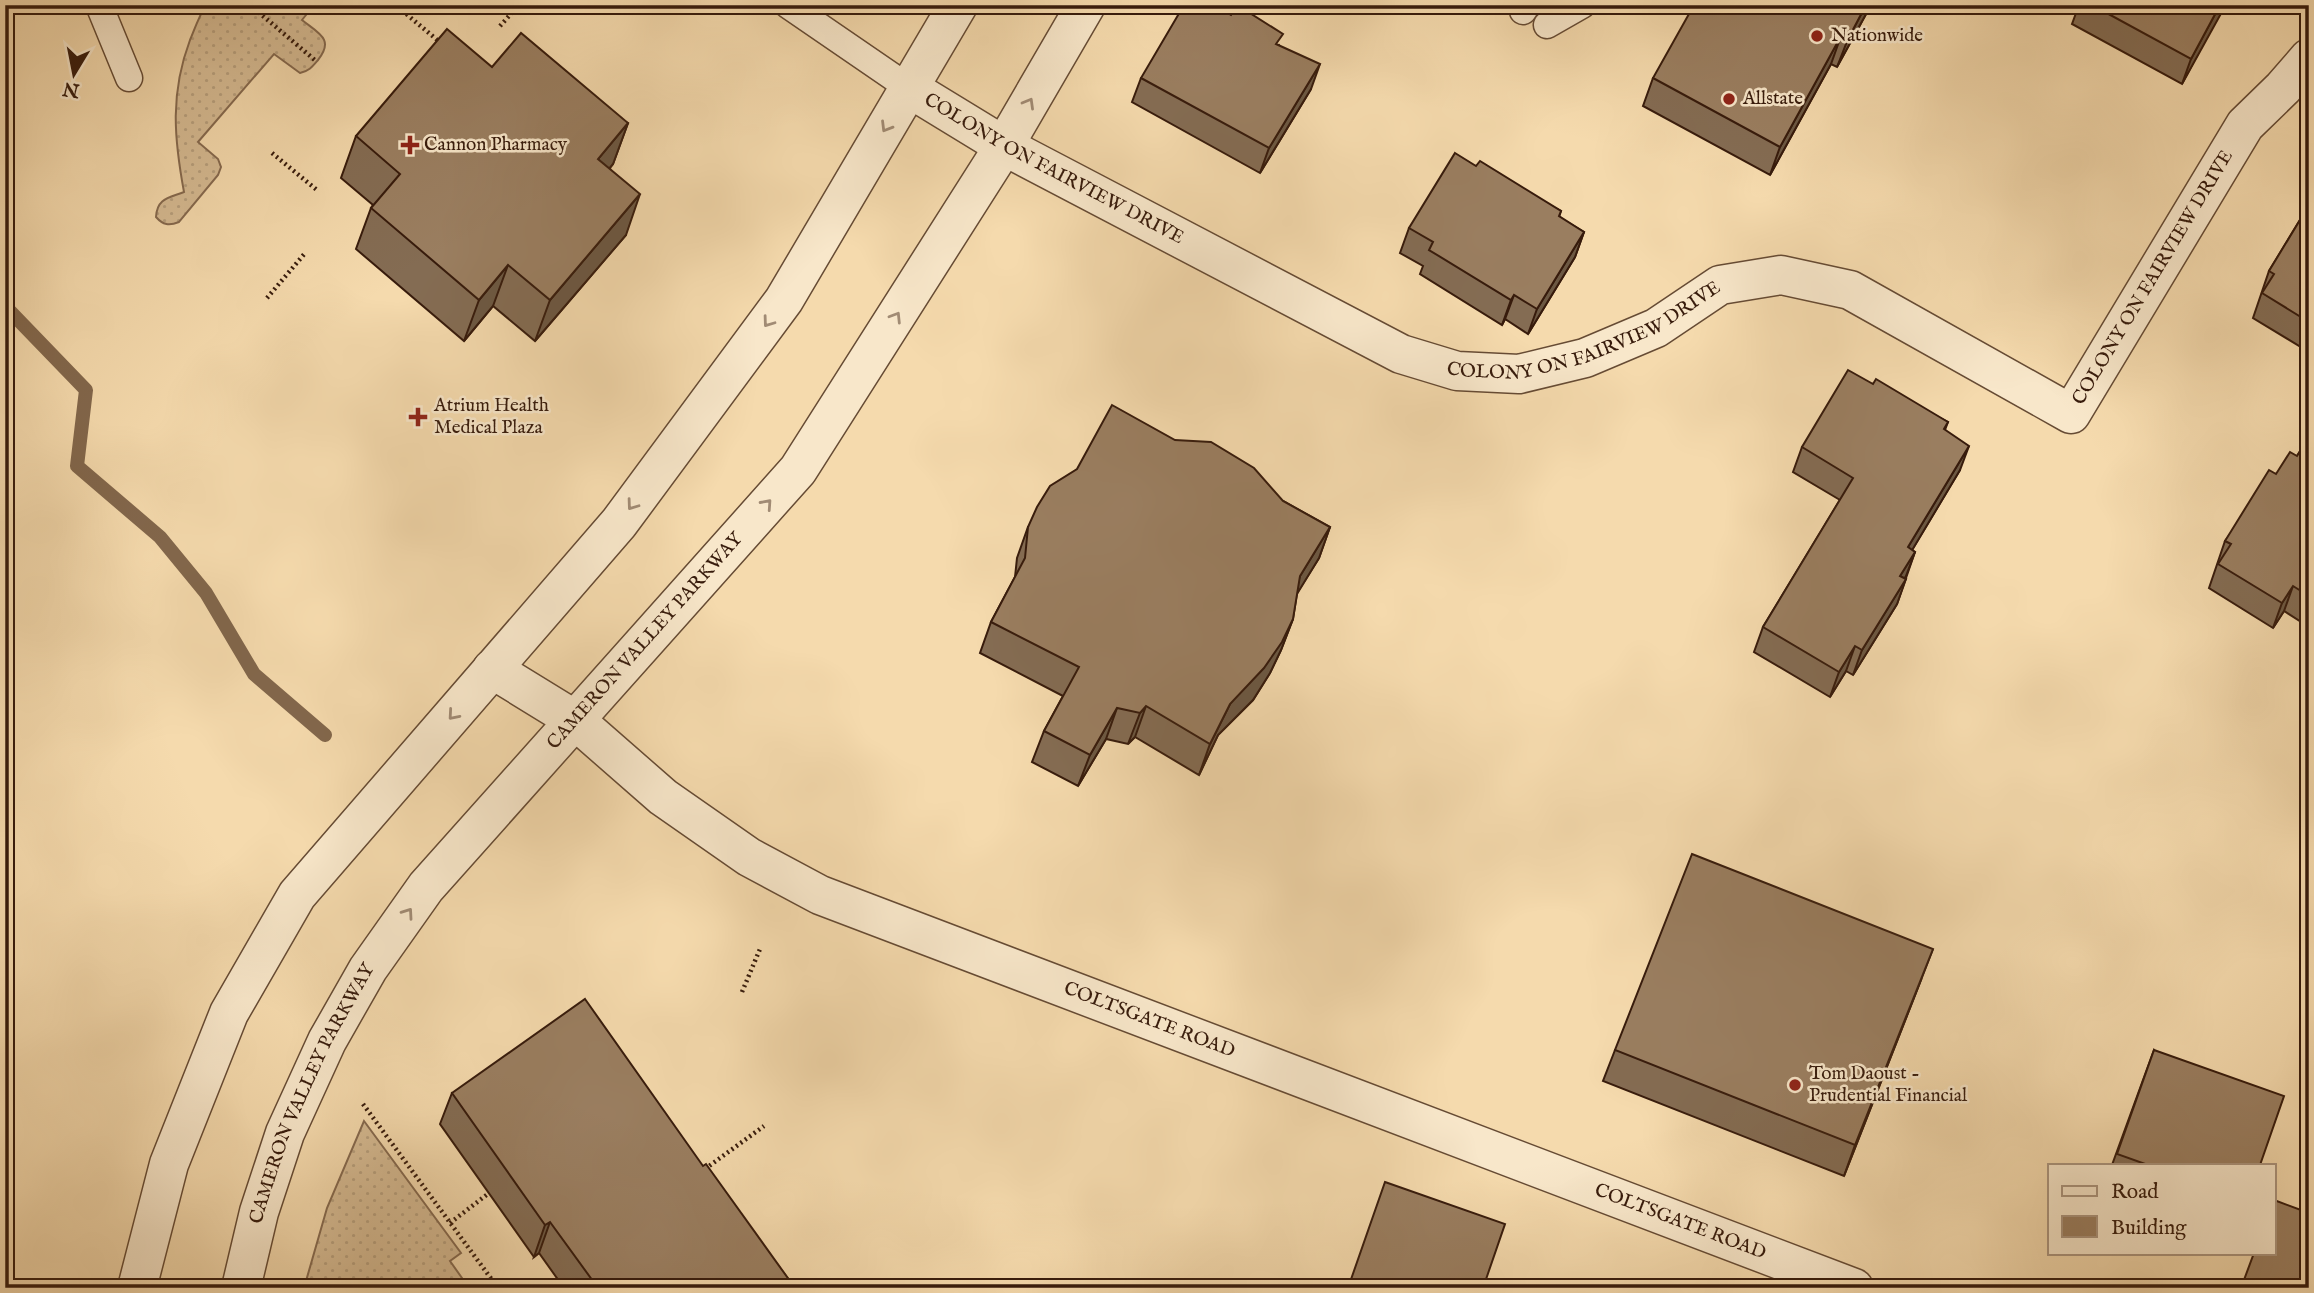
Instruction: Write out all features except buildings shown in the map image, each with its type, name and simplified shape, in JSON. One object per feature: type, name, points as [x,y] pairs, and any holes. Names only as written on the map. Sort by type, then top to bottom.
[{"type":"street","points":[[137,1288],[169,1164],[229,1013],[297,895],[619,523],[784,300],[958,5]]},
{"type":"street","name":"CAMERON VALLEY PARKWAY","points":[[241,1288],[259,1212],[285,1133],[327,1041],[368,969],[426,887],[798,470],[1004,146],[1086,5]]},
{"type":"street","name":"COLONY ON FAIRVIEW DRIVE","points":[[909,88],[1004,146],[1401,354],[1457,371],[1519,374],[1586,358],[1657,328],[1720,285],[1781,275],[1850,290],[2071,415],[2245,125],[2283,89],[2309,58]]},
{"type":"street","name":"COLTSGATE ROAD","points":[[492,669],[575,720],[663,797],[749,857],[820,895],[1854,1288]]},
{"type":"lane","points":[[99,5],[129,78]]},
{"type":"lane","points":[[788,5],[909,88]]},
{"type":"lane","points":[[1536,13],[1565,5]]},
{"type":"lane","points":[[1536,13],[1582,5]]},
{"type":"path","points":[[250,5],[316,61]]},
{"type":"path","points":[[500,26],[519,5]]},
{"type":"path","points":[[398,7],[445,46]]},
{"type":"path","points":[[272,153],[317,190]]},
{"type":"path","points":[[267,299],[306,252]]},
{"type":"path","points":[[743,992],[760,949]]},
{"type":"path","points":[[363,1104],[498,1288]]},
{"type":"path","points":[[697,1174],[764,1126]]},
{"type":"path","points":[[450,1223],[489,1193]]},
{"type":"shaded area","points":[[206,5],[314,5],[302,20],[319,33],[325,47],[314,65],[300,73],[274,54],[198,142],[218,159],[221,167],[218,175],[179,222],[166,224],[156,217],[161,202],[184,192],[176,134],[179,79],[190,40]]},
{"type":"shaded area","points":[[364,1121],[461,1253],[450,1261],[469,1288],[304,1288],[327,1208]]},
{"type":"waterway","points":[[5,306],[86,390],[77,466],[160,537],[206,593],[254,674],[325,735]]},
{"type":"place","name":"Nationwide","points":[[1817,36]]},
{"type":"place","name":"Allstate","points":[[1729,99]]},
{"type":"place","name":"Cannon Pharmacy","points":[[410,145]]},
{"type":"place","name":"Atrium Health Medical Plaza","points":[[418,417]]},
{"type":"place","name":"Tom Daoust - Prudential Financial","points":[[1795,1085]]}]
